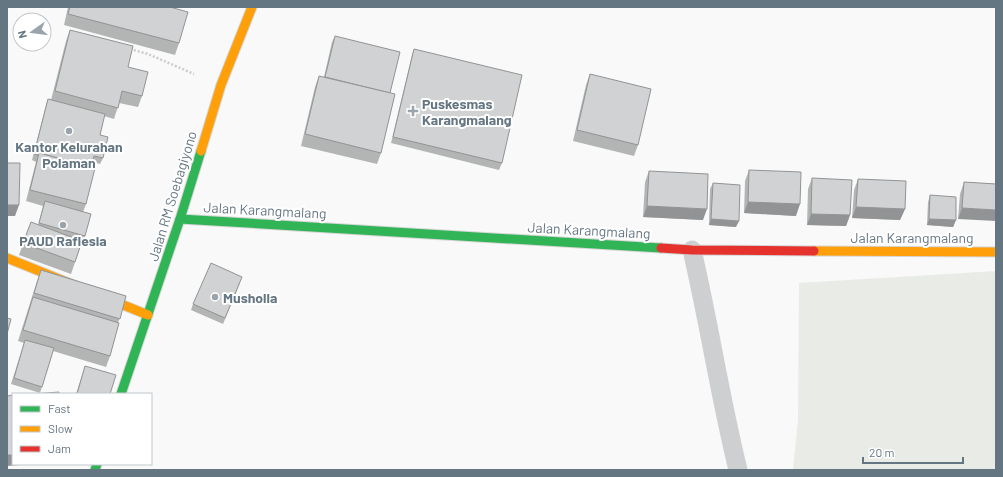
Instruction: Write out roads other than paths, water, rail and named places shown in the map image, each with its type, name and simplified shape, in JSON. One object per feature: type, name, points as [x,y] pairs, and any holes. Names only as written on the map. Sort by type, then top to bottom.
[{"type":"street","name":"Jalan RM Soebagiyono","points":[[121,393],[180,219],[221,85],[252,7]]},
{"type":"street","name":"Jalan Karangmalang","points":[[180,219],[692,250],[996,252]]},
{"type":"street","points":[[7,258],[148,315]]},
{"type":"lane","points":[[692,250],[705,306],[728,431],[738,470]]},
{"type":"place","name":"Puskesmas Karangmalang","points":[[413,111]]},
{"type":"place","name":"Kantor Kelurahan Polaman","points":[[69,131]]},
{"type":"place","name":"PAUD Raflesia","points":[[63,225]]},
{"type":"place","name":"Musholla","points":[[215,297]]}]
